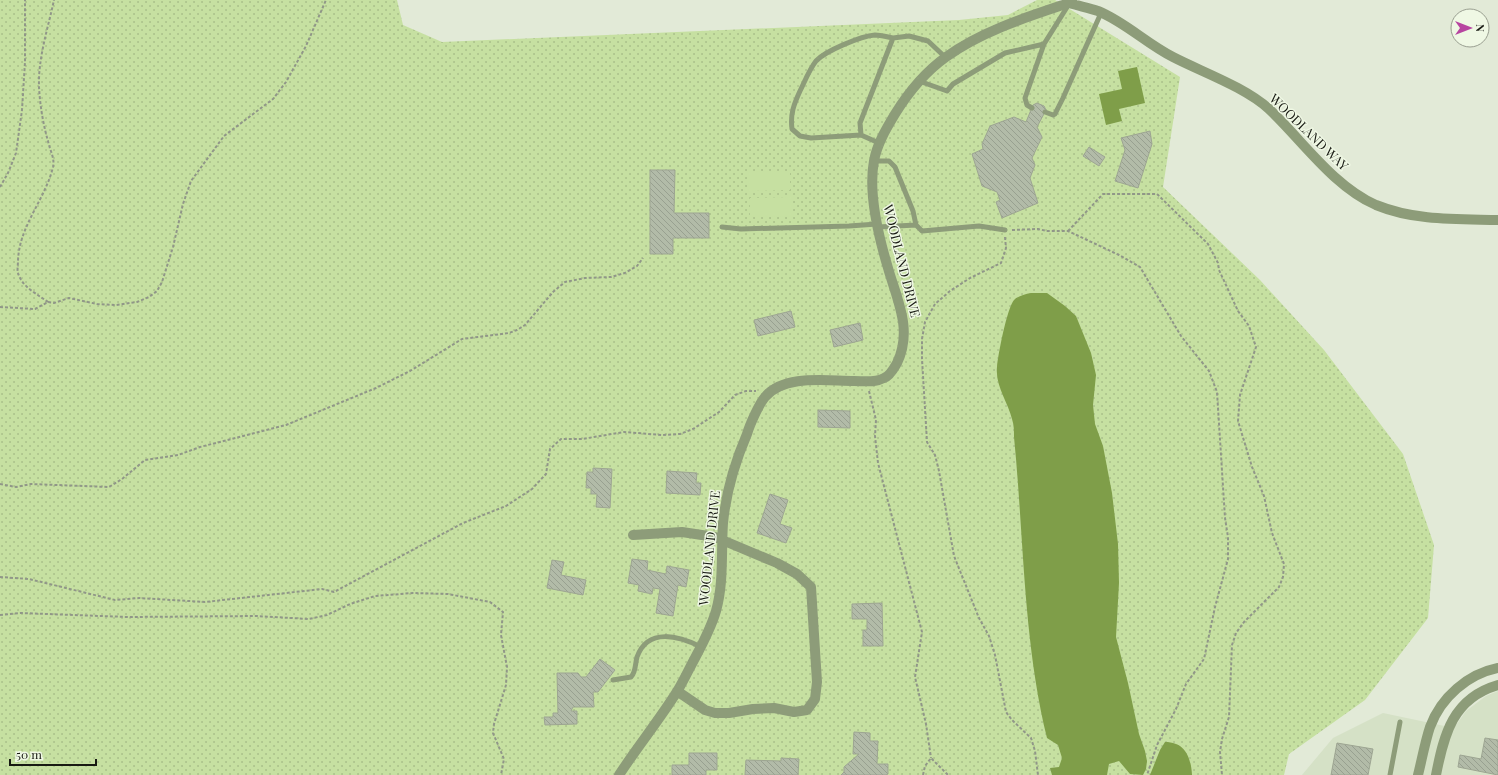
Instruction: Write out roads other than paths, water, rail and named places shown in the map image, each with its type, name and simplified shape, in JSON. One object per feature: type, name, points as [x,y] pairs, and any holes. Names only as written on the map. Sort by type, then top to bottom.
[{"type":"street","name":"WOODLAND WAY","points":[[1071,2],[1115,20],[1172,57],[1242,91],[1267,108],[1338,180],[1359,196],[1397,213],[1434,218],[1498,220]]},
{"type":"street","name":"WOODLAND DRIVE","points":[[619,775],[677,691],[706,638],[716,611],[723,568],[723,523],[727,496],[736,461],[748,430],[764,397],[788,382],[806,380],[872,381],[885,378],[897,364],[903,347],[905,335],[903,318],[885,259],[872,192],[874,161],[879,143],[906,97],[919,81],[945,57],[976,38],[1071,2]]},
{"type":"street","points":[[633,534],[682,532],[700,534],[723,540],[777,563],[797,574],[811,587],[817,682],[815,699],[807,710],[794,712],[774,708],[715,713],[705,710],[677,691]]},
{"type":"street","points":[[1418,775],[1430,726],[1447,698],[1470,678],[1484,671],[1498,668]]},
{"type":"street","points":[[1436,775],[1446,733],[1454,718],[1474,696],[1485,689],[1498,685]]},
{"type":"lane","points":[[1032,108],[1027,105],[1025,98],[1044,44],[1071,2]]},
{"type":"lane","points":[[1044,112],[1052,115],[1055,114],[1100,13]]},
{"type":"lane","points":[[879,143],[861,135],[811,138],[800,136],[792,129],[791,117],[797,97],[808,73],[817,60],[826,53],[862,38],[875,35],[893,38],[909,36],[928,40],[945,57]]},
{"type":"lane","points":[[861,135],[860,123],[893,38]]},
{"type":"lane","points":[[919,81],[947,91],[953,84],[1005,53],[1044,44]]},
{"type":"lane","points":[[874,161],[889,161],[896,167],[913,211],[916,225],[922,231],[979,226],[1005,230]]},
{"type":"lane","points":[[722,227],[741,229],[916,225]]},
{"type":"lane","points":[[613,680],[631,678],[634,674],[640,650],[651,638],[668,636],[694,643],[701,647]]},
{"type":"lane","points":[[1390,775],[1400,722]]}]
